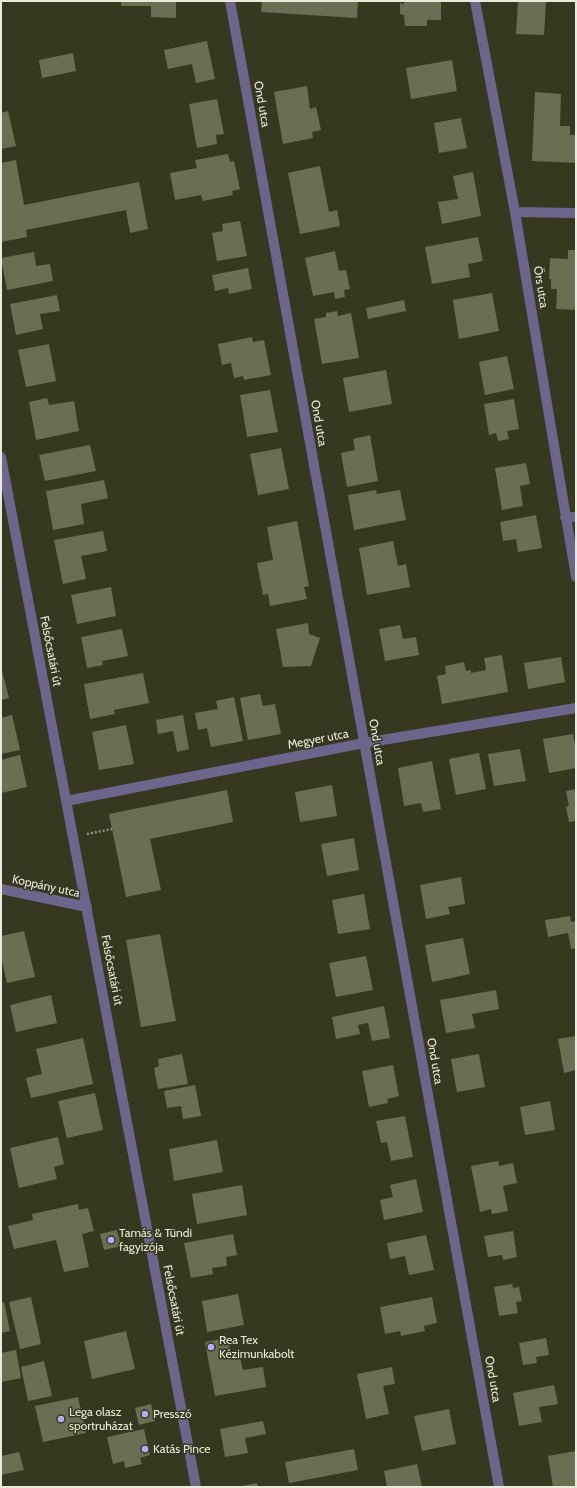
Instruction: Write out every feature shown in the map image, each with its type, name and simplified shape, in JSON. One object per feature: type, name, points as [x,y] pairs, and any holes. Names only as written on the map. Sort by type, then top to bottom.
[{"type":"street","name":"Ond utca","points":[[230,1],[499,1487]]},
{"type":"street","name":"Örs utca","points":[[475,1],[515,212],[576,577]]},
{"type":"street","points":[[515,212],[576,213]]},
{"type":"street","name":"Felsőcsatári út","points":[[1,457],[196,1487]]},
{"type":"street","points":[[565,517],[576,517]]},
{"type":"street","name":"Megyer utca","points":[[66,801],[364,743],[576,708]]},
{"type":"street","name":"Koppány utca","points":[[1,889],[86,907]]},
{"type":"path","points":[[73,837],[112,829]]},
{"type":"building","points":[[121,1],[176,1],[176,18],[151,17],[151,6],[121,6]]},
{"type":"building","points":[[262,1],[358,1],[357,18],[261,12]]},
{"type":"building","points":[[404,1],[441,1],[441,20],[427,20],[427,26],[405,26],[404,15],[400,14],[400,3],[404,4]]},
{"type":"building","points":[[518,1],[546,1],[544,35],[516,34]]},
{"type":"building","points":[[207,41],[215,79],[196,83],[192,64],[168,69],[164,50]]},
{"type":"building","points":[[73,53],[76,71],[42,78],[39,60]]},
{"type":"building","points":[[452,60],[457,91],[411,99],[406,68]]},
{"type":"building","points":[[307,86],[310,109],[316,107],[321,130],[312,132],[313,138],[283,144],[274,92]]},
{"type":"building","points":[[535,92],[561,94],[560,126],[570,126],[570,135],[576,135],[576,163],[532,161]]},
{"type":"building","points":[[217,99],[224,134],[216,135],[217,144],[197,148],[189,104]]},
{"type":"building","points":[[8,111],[16,146],[1,149],[1,113]]},
{"type":"building","points":[[461,118],[467,148],[439,153],[434,123]]},
{"type":"building","points":[[228,154],[230,162],[234,161],[240,189],[232,191],[233,195],[203,201],[201,195],[175,200],[170,173],[197,168],[195,160]]},
{"type":"building","points":[[16,160],[24,205],[139,182],[148,229],[130,233],[126,210],[26,230],[27,237],[1,242],[1,163]]},
{"type":"building","points":[[320,166],[329,212],[337,210],[340,226],[300,234],[288,173]]},
{"type":"building","points":[[473,172],[481,216],[442,224],[438,202],[458,199],[453,176]]},
{"type":"building","points":[[240,221],[247,256],[217,261],[212,233],[223,231],[222,224]]},
{"type":"building","points":[[478,237],[483,261],[468,264],[470,277],[432,284],[425,247]]},
{"type":"building","points":[[568,250],[576,250],[576,310],[556,309],[557,289],[551,289],[551,279],[549,279],[550,258],[568,259]]},
{"type":"building","points":[[335,251],[339,271],[346,270],[350,289],[344,290],[345,297],[335,299],[334,292],[313,296],[305,258]]},
{"type":"building","points":[[34,252],[36,266],[50,264],[53,281],[7,290],[1,258]]},
{"type":"building","points":[[248,268],[252,289],[229,294],[228,288],[215,291],[212,275]]},
{"type":"building","points":[[492,293],[499,331],[459,339],[453,300]]},
{"type":"building","points":[[57,295],[60,311],[40,314],[43,329],[16,335],[10,304]]},
{"type":"building","points":[[404,300],[406,311],[368,319],[366,308]]},
{"type":"building","points":[[337,311],[338,316],[351,313],[359,358],[322,364],[314,319],[326,317],[326,313]]},
{"type":"building","points":[[252,337],[253,342],[264,340],[271,375],[244,380],[243,376],[234,378],[231,363],[222,365],[218,344]]},
{"type":"building","points":[[49,344],[56,381],[26,387],[18,350]]},
{"type":"building","points":[[507,356],[514,389],[485,395],[479,362]]},
{"type":"building","points":[[386,370],[392,404],[349,412],[343,378]]},
{"type":"building","points":[[270,390],[278,432],[247,437],[240,395]]},
{"type":"building","points":[[47,398],[49,405],[74,401],[79,431],[36,440],[29,402]]},
{"type":"building","points":[[514,399],[519,429],[507,431],[509,439],[498,441],[496,433],[489,435],[484,404]]},
{"type":"building","points":[[370,435],[378,481],[347,487],[341,453],[355,450],[353,439]]},
{"type":"building","points":[[90,445],[96,471],[45,481],[39,455]]},
{"type":"building","points":[[281,448],[289,489],[258,495],[250,454]]},
{"type":"building","points":[[526,463],[530,484],[520,486],[523,506],[502,510],[495,468]]},
{"type":"building","points":[[104,480],[108,498],[81,504],[84,524],[53,530],[46,491]]},
{"type":"building","points":[[376,490],[377,494],[400,490],[406,520],[354,530],[348,495]]},
{"type":"building","points":[[536,515],[542,548],[518,552],[516,539],[503,541],[500,522]]},
{"type":"building","points":[[297,521],[309,586],[304,587],[307,599],[270,606],[268,594],[263,595],[257,563],[273,560],[267,527]]},
{"type":"building","points":[[103,531],[107,551],[81,556],[86,579],[63,584],[54,540]]},
{"type":"building","points":[[393,541],[398,566],[406,564],[410,587],[367,595],[359,548]]},
{"type":"building","points":[[111,587],[116,616],[77,624],[71,595]]},
{"type":"building","points":[[308,623],[309,634],[320,638],[311,666],[283,667],[276,629]]},
{"type":"building","points":[[400,625],[403,639],[416,637],[419,655],[385,661],[379,629]]},
{"type":"building","points":[[122,629],[128,656],[102,661],[103,665],[87,668],[81,637]]},
{"type":"building","points":[[502,655],[508,692],[442,704],[437,676],[446,674],[445,666],[464,662],[466,671],[471,670],[471,673],[486,670],[484,658]]},
{"type":"building","points":[[561,657],[565,682],[528,689],[524,663]]},
{"type":"building","points":[[1,667],[9,698],[1,700]]},
{"type":"building","points":[[143,673],[149,703],[114,710],[115,714],[90,719],[84,684]]},
{"type":"building","points":[[260,694],[263,706],[275,704],[281,734],[248,740],[240,698]]},
{"type":"building","points":[[234,697],[243,741],[211,747],[207,728],[198,730],[195,713],[218,709],[216,701]]},
{"type":"building","points":[[12,715],[20,750],[1,754],[1,718]]},
{"type":"building","points":[[183,715],[189,749],[177,752],[173,731],[158,734],[156,720]]},
{"type":"building","points":[[126,725],[134,764],[99,770],[92,732]]},
{"type":"building","points":[[573,734],[576,749],[576,768],[549,773],[543,739]]},
{"type":"building","points":[[520,749],[526,781],[494,786],[488,754]]},
{"type":"building","points":[[479,753],[486,789],[456,795],[449,759]]},
{"type":"building","points":[[20,755],[27,787],[1,793],[1,760]]},
{"type":"building","points":[[432,761],[441,809],[423,812],[421,803],[404,806],[398,768]]},
{"type":"building","points":[[332,785],[337,816],[300,822],[295,792]]},
{"type":"building","points":[[576,789],[576,821],[569,822],[566,807],[569,806],[566,791]]},
{"type":"building","points":[[227,790],[233,822],[150,839],[161,890],[126,897],[109,814]]},
{"type":"building","points":[[354,838],[359,870],[327,876],[321,844]]},
{"type":"building","points":[[461,877],[465,904],[448,907],[450,914],[426,919],[420,885]]},
{"type":"building","points":[[364,894],[370,929],[338,934],[332,900]]},
{"type":"building","points":[[570,916],[571,922],[576,921],[576,948],[571,949],[568,933],[548,937],[545,920]]},
{"type":"building","points":[[24,931],[35,977],[7,983],[1,957],[1,936]]},
{"type":"building","points":[[160,934],[176,1021],[141,1027],[126,940]]},
{"type":"building","points":[[463,938],[470,974],[432,982],[425,945]]},
{"type":"building","points":[[366,956],[373,990],[336,997],[329,963]]},
{"type":"building","points":[[496,990],[499,1009],[472,1014],[475,1028],[446,1033],[440,1000]]},
{"type":"building","points":[[51,995],[57,1023],[16,1032],[10,1005]]},
{"type":"building","points":[[384,1006],[390,1038],[372,1041],[368,1023],[358,1025],[360,1034],[336,1039],[332,1017]]},
{"type":"building","points":[[576,1036],[576,1070],[564,1073],[558,1039]]},
{"type":"building","points":[[83,1038],[93,1084],[31,1098],[26,1078],[42,1074],[36,1049]]},
{"type":"building","points":[[182,1054],[188,1084],[158,1089],[154,1068],[159,1066],[158,1059]]},
{"type":"building","points":[[479,1054],[485,1087],[457,1092],[451,1059]]},
{"type":"building","points":[[393,1065],[399,1096],[387,1099],[388,1103],[369,1107],[362,1071]]},
{"type":"building","points":[[195,1085],[201,1116],[183,1119],[181,1106],[167,1108],[164,1091]]},
{"type":"building","points":[[95,1093],[103,1130],[67,1138],[58,1101]]},
{"type":"building","points":[[550,1101],[555,1130],[525,1135],[520,1107]]},
{"type":"building","points":[[405,1116],[413,1157],[391,1161],[387,1142],[381,1143],[376,1121]]},
{"type":"building","points":[[58,1137],[64,1164],[54,1167],[57,1179],[19,1188],[10,1148]]},
{"type":"building","points":[[217,1140],[223,1172],[174,1181],[169,1149]]},
{"type":"building","points":[[498,1161],[499,1166],[513,1163],[517,1183],[503,1186],[508,1211],[492,1214],[491,1209],[480,1212],[471,1166]]},
{"type":"building","points":[[416,1179],[423,1212],[384,1220],[380,1200],[393,1197],[390,1185]]},
{"type":"building","points":[[242,1185],[247,1215],[197,1224],[192,1194]]},
{"type":"building","points":[[78,1204],[79,1210],[88,1208],[94,1231],[82,1234],[89,1267],[64,1272],[56,1240],[14,1249],[8,1226],[33,1220],[32,1214]]},
{"type":"building","name":"Tamás & Tündi fagyizója","points":[[117,1230],[121,1246],[104,1250],[100,1234]]},
{"type":"building","points":[[513,1231],[517,1257],[503,1260],[502,1255],[488,1257],[484,1236]]},
{"type":"building","points":[[233,1234],[237,1255],[226,1257],[227,1266],[212,1268],[213,1274],[191,1278],[184,1243]]},
{"type":"building","points":[[426,1235],[434,1270],[409,1275],[405,1256],[390,1259],[387,1243]]},
{"type":"building","points":[[512,1284],[513,1288],[519,1287],[522,1301],[516,1302],[518,1313],[499,1316],[494,1287]]},
{"type":"building","points":[[238,1294],[244,1325],[207,1332],[202,1301]]},
{"type":"building","points":[[31,1297],[41,1344],[20,1349],[9,1302]]},
{"type":"building","points":[[432,1297],[437,1323],[424,1326],[425,1331],[401,1336],[400,1331],[385,1334],[380,1307]]},
{"type":"building","points":[[4,1302],[10,1331],[1,1333],[1,1303]]},
{"type":"building","points":[[126,1331],[135,1369],[92,1379],[84,1341]]},
{"type":"building","points":[[228,1338],[231,1354],[239,1353],[243,1370],[263,1367],[266,1387],[215,1396],[205,1342]]},
{"type":"building","points":[[546,1338],[549,1355],[536,1357],[537,1363],[523,1365],[519,1343]]},
{"type":"building","points":[[16,1350],[21,1378],[1,1382],[1,1353]]},
{"type":"building","points":[[44,1361],[52,1396],[28,1401],[21,1367]]},
{"type":"building","points":[[392,1367],[395,1384],[383,1386],[389,1414],[366,1419],[357,1374]]},
{"type":"building","points":[[554,1385],[558,1404],[539,1407],[542,1422],[519,1426],[513,1393]]},
{"type":"building","name":"Lega olasz sportruházat","points":[[78,1397],[86,1433],[43,1442],[35,1406]]},
{"type":"building","name":"Presszó","points":[[151,1404],[155,1421],[139,1425],[135,1408]]},
{"type":"building","points":[[449,1409],[456,1444],[422,1451],[414,1416]]},
{"type":"building","points":[[263,1421],[266,1434],[245,1438],[248,1453],[225,1457],[220,1429]]},
{"type":"building","points":[[144,1429],[150,1455],[140,1458],[142,1464],[125,1468],[124,1461],[113,1464],[107,1437]]},
{"type":"building","points":[[354,1449],[358,1470],[289,1483],[285,1462]]},
{"type":"building","points":[[576,1451],[576,1487],[553,1487],[548,1456]]},
{"type":"building","points":[[19,1452],[24,1470],[1,1475],[1,1456]]},
{"type":"building","points":[[417,1464],[422,1487],[387,1487],[384,1471]]},
{"type":"building","points":[[257,1483],[258,1487],[241,1487],[241,1486]]},
{"type":"place","name":"Tamás & Tündi fagyizója","points":[[111,1240]]},
{"type":"place","name":"Rea Tex Kézimunkabolt","points":[[211,1347]]},
{"type":"place","name":"Presszó","points":[[145,1414]]},
{"type":"place","name":"Lega olasz sportruházat","points":[[61,1419]]},
{"type":"place","name":"Katás Pince","points":[[145,1449]]}]
